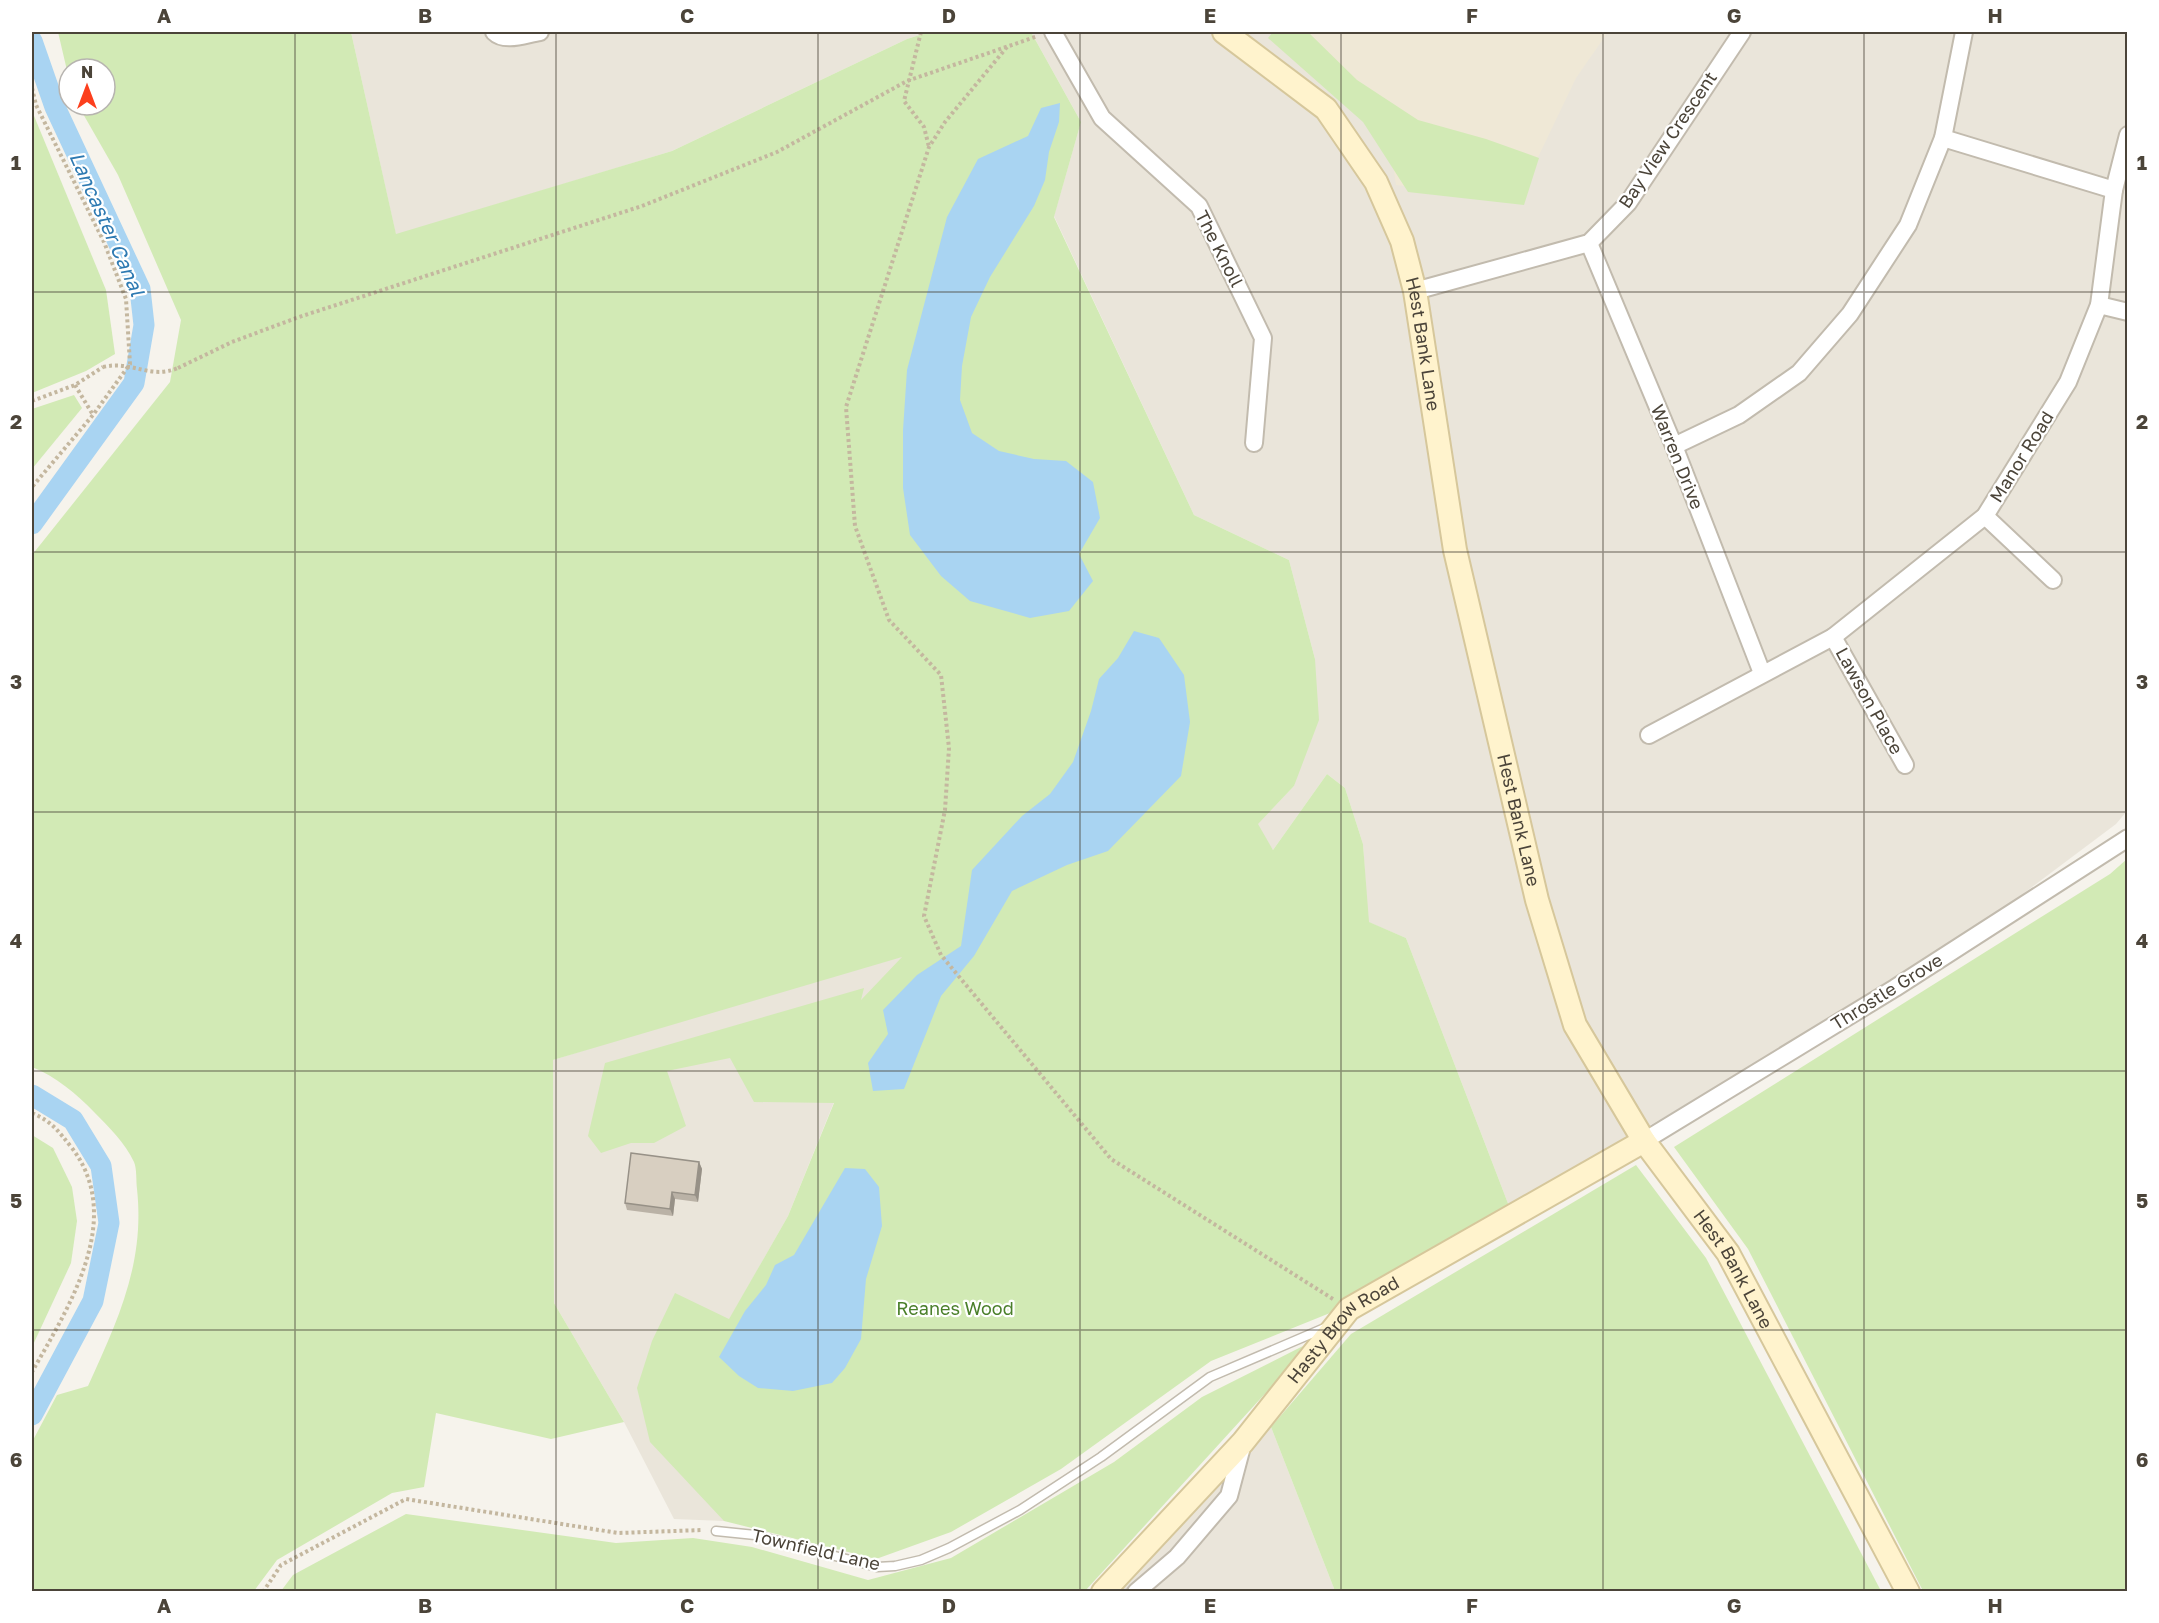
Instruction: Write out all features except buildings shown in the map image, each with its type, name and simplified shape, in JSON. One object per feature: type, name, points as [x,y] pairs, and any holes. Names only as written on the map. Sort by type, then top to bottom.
[{"type":"street","points":[[494,32],[510,38],[540,32]]},
{"type":"street","name":"Bay View Crescent","points":[[1589,243],[1628,203],[1742,32]]},
{"type":"street","points":[[1674,446],[1739,415],[1799,374],[1850,314],[1908,225],[1943,138],[1964,32]]},
{"type":"street","name":"The Knoll","points":[[1046,33],[1101,118],[1199,206],[1263,338],[1254,443]]},
{"type":"street","name":"Hest Bank Lane","points":[[1231,34],[1326,109],[1376,182],[1402,241],[1415,291],[1455,550],[1537,900],[1575,1025],[1644,1141],[1728,1254],[1908,1592]]},
{"type":"street","name":"Manor Road","points":[[1649,735],[1833,637],[1985,516],[2068,382],[2099,305],[2114,190],[2127,135]]},
{"type":"street","points":[[1943,138],[2114,190]]},
{"type":"street","points":[[1415,291],[1589,243]]},
{"type":"street","name":"Warren Drive","points":[[1589,243],[1674,446],[1762,673]]},
{"type":"street","points":[[2099,305],[2127,312]]},
{"type":"street","points":[[1985,516],[2054,580]]},
{"type":"street","name":"Lawson Place","points":[[1833,637],[1905,765]]},
{"type":"street","name":"Throstle Grove","points":[[1644,1141],[1895,988],[2127,838]]},
{"type":"street","name":"Hasty Brow Road","points":[[1103,1592],[1243,1442],[1343,1316],[1644,1141]]},
{"type":"street","points":[[1136,1592],[1177,1557],[1229,1496],[1243,1442]]},
{"type":"lane","name":"Townfield Lane","points":[[716,1531],[755,1535],[877,1567],[895,1566],[921,1560],[1020,1510],[1101,1457],[1210,1377],[1343,1316]]},
{"type":"path","points":[[921,32],[907,81],[904,101],[924,127],[929,147]]},
{"type":"path","points":[[32,401],[75,385],[103,367],[120,363],[158,374],[178,368],[232,342],[298,317],[652,202],[777,152],[907,81],[1046,33]]},
{"type":"path","points":[[1007,47],[945,122],[929,147],[846,407],[855,525],[866,557],[889,621],[941,675],[949,748],[945,810],[924,916],[941,955],[1111,1159],[1343,1316]]},
{"type":"path","points":[[32,88],[36,105],[104,242],[126,299],[130,364],[93,415],[32,487]]},
{"type":"path","points":[[75,385],[93,415]]},
{"type":"path","points":[[32,1113],[51,1121],[83,1163],[94,1199],[89,1251],[74,1295],[32,1372]]},
{"type":"path","points":[[263,1592],[281,1565],[406,1500],[618,1533],[696,1529],[716,1531]]},
{"type":"shaded area","points":[[351,32],[929,32],[907,39],[672,151],[396,235]]},
{"type":"shaded area","points":[[1031,32],[2127,32],[2127,811],[2116,824],[2000,911],[1837,1018],[1509,1206],[1406,938],[1368,922],[1363,844],[1345,788],[1327,774],[1273,850],[1257,824],[1294,786],[1315,659],[1289,560],[1194,515],[1054,216],[1081,122]]},
{"type":"shaded area","points":[[1273,32],[1608,32],[1576,78],[1518,199],[1396,185],[1391,150],[1380,134]]},
{"type":"shaded area","points":[[904,956],[834,1102],[788,1216],[712,1350],[727,1396],[724,1521],[674,1519],[624,1422],[554,1303],[553,1060],[771,992]]},
{"type":"shaded area","points":[[1271,1427],[1335,1591],[1104,1591]]},
{"type":"green space","name":"Reanes Wood","points":[[58,32],[351,32],[396,234],[672,151],[907,39],[929,32],[1031,32],[1081,122],[1054,217],[1194,515],[1289,560],[1315,659],[1319,720],[1294,786],[1258,824],[1273,850],[1327,774],[1345,788],[1363,844],[1369,922],[1406,938],[1509,1206],[1330,1313],[1211,1361],[1061,1469],[951,1532],[876,1559],[724,1521],[650,1442],[637,1388],[652,1341],[675,1293],[729,1319],[788,1216],[834,1103],[754,1102],[730,1058],[667,1071],[686,1126],[654,1143],[631,1143],[601,1153],[588,1136],[605,1063],[864,988],[861,1000],[902,957],[553,1060],[554,1303],[624,1422],[551,1439],[436,1413],[424,1487],[392,1493],[277,1560],[254,1591],[32,1592],[32,1442],[57,1395],[88,1386],[127,1290],[137,1242],[138,1216],[136,1168],[126,1148],[105,1123],[73,1092],[49,1075],[32,1067],[32,555],[170,382],[181,320],[118,175],[85,117],[117,117],[117,57],[64,57]]},
{"type":"green space","points":[[1273,32],[1308,32],[1357,80],[1418,120],[1486,139],[1539,158],[1524,205],[1408,192],[1363,122],[1268,38]]},
{"type":"green space","points":[[32,111],[106,290],[115,354],[86,371],[32,393]]},
{"type":"green space","points":[[74,395],[82,408],[32,469],[32,409]]},
{"type":"green space","points":[[2127,859],[2127,1591],[1923,1591],[1748,1249],[1674,1147],[2110,874]]},
{"type":"green space","points":[[32,1135],[53,1148],[72,1187],[77,1221],[71,1263],[32,1347]]},
{"type":"green space","points":[[1636,1165],[1706,1258],[1881,1591],[1335,1591],[1271,1427],[1351,1334]]},
{"type":"green space","points":[[1303,1346],[1282,1375],[1085,1591],[281,1591],[293,1575],[406,1514],[616,1543],[693,1538],[752,1547],[868,1580],[951,1558],[1114,1462],[1202,1397]]},
{"type":"water","points":[[1060,103],[1059,122],[1049,152],[1045,180],[1034,206],[990,277],[971,317],[962,366],[960,400],[972,433],[999,451],[1034,459],[1066,461],[1093,482],[1100,518],[1079,554],[1093,581],[1069,611],[1030,618],[970,601],[941,576],[910,535],[903,488],[903,430],[907,370],[947,217],[978,159],[1028,136],[1041,108]]},
{"type":"water","points":[[1134,631],[1159,638],[1184,675],[1190,722],[1181,776],[1108,851],[1067,865],[1012,891],[974,956],[941,996],[904,1089],[873,1091],[868,1063],[888,1034],[883,1010],[917,975],[961,946],[972,870],[1022,816],[1050,794],[1073,762],[1091,711],[1099,679],[1118,658]]},
{"type":"water","points":[[845,1168],[865,1169],[879,1187],[882,1226],[866,1279],[861,1339],[845,1368],[832,1383],[793,1391],[758,1388],[739,1376],[719,1357],[745,1311],[766,1285],[775,1265],[794,1255]]},
{"type":"waterway","name":"Lancaster Canal","points":[[32,41],[55,107],[140,289],[144,325],[134,383],[32,524]]},
{"type":"waterway","name":"Lancaster Canal","points":[[32,1095],[73,1120],[101,1166],[109,1223],[93,1301],[32,1415]]}]
